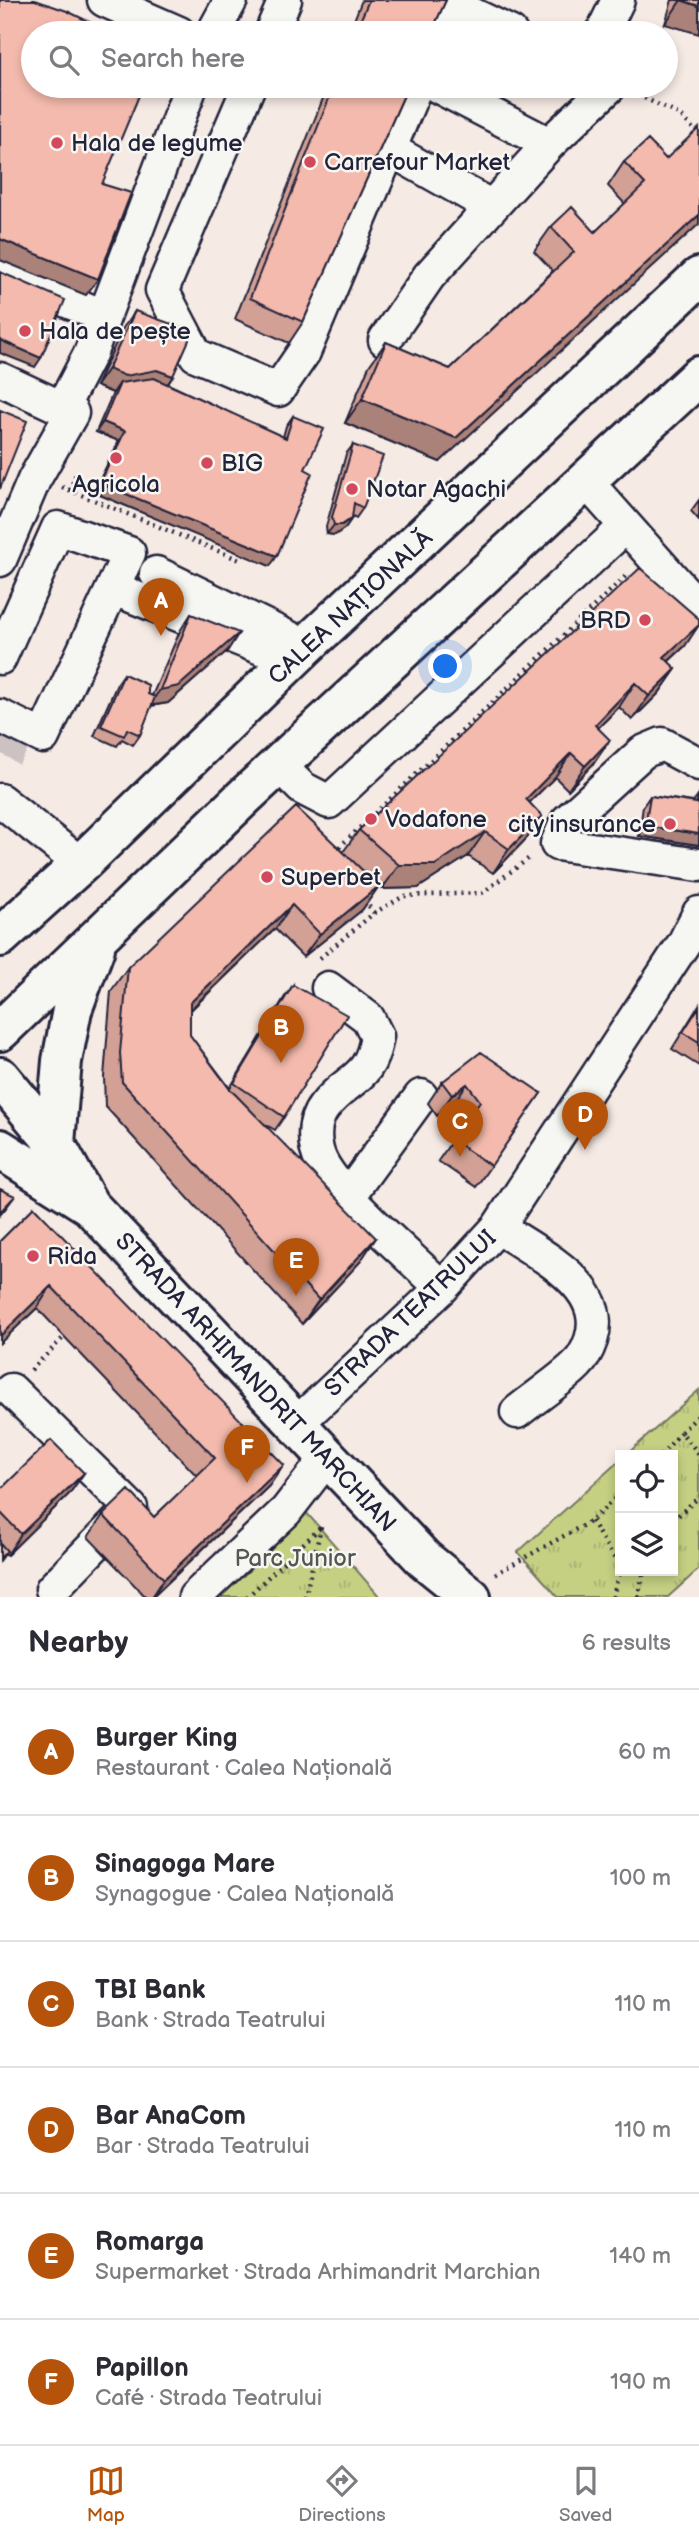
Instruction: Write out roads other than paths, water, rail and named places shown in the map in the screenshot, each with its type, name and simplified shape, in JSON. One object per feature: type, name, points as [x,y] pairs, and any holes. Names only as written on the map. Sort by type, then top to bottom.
[{"type":"main road","name":"CALEA NAȚIONALĂ","points":[[0,937],[81,864],[299,653],[699,277]]},
{"type":"main road","points":[[0,1031],[279,765],[699,376]]},
{"type":"main road","points":[[55,1143],[62,1061],[72,1010],[98,938]]},
{"type":"main road","name":"STRADA ARHIMANDRIT MARCHIAN","points":[[0,1077],[55,1143],[89,1205],[326,1459],[460,1595]]},
{"type":"main road","name":"STRADA ARHIMANDRIT MARCHIAN","points":[[0,1149],[89,1205]]},
{"type":"street","points":[[104,0],[152,21]]},
{"type":"street","points":[[220,21],[231,0]]},
{"type":"street","points":[[276,21],[285,0]]},
{"type":"street","points":[[608,21],[618,0]]},
{"type":"street","points":[[446,13],[472,21]]},
{"type":"street","points":[[62,408],[90,354],[186,98]]},
{"type":"street","points":[[244,98],[162,290],[196,355],[278,390],[304,352],[411,98]]},
{"type":"street","points":[[460,98],[550,144]]},
{"type":"street","points":[[385,340],[429,276],[550,144],[609,98]]},
{"type":"street","points":[[389,149],[492,207]]},
{"type":"street","points":[[0,273],[103,316]]},
{"type":"street","points":[[0,379],[72,413],[34,480],[0,559]]},
{"type":"street","points":[[585,480],[699,608]]},
{"type":"street","points":[[279,765],[302,788],[328,802],[625,527]]},
{"type":"street","points":[[0,658],[58,528],[129,553],[43,737],[0,716]]},
{"type":"street","points":[[156,573],[299,653]]},
{"type":"street","points":[[114,589],[299,653]]},
{"type":"street","points":[[699,764],[662,744],[643,752],[567,821],[557,844],[699,865]]},
{"type":"street","points":[[0,800],[81,864]]},
{"type":"street","name":"STRADA TEATRULUI","points":[[295,1425],[442,1288],[498,1227],[684,943],[699,913]]},
{"type":"street","points":[[328,988],[368,1018],[377,1036],[368,1069],[325,1106],[315,1123],[315,1141],[322,1162],[349,1195],[442,1288]]},
{"type":"street","points":[[349,1195],[421,1096]]},
{"type":"street","points":[[498,1227],[566,1272],[586,1292],[593,1308],[593,1331],[582,1358],[517,1412]]},
{"type":"street","points":[[11,1390],[131,1508],[51,1594]]},
{"type":"street","points":[[195,1597],[286,1511],[326,1459]]},
{"type":"tunnel","points":[[0,734],[34,755],[55,715]]},
{"type":"place","name":"Hala de legume","points":[[57,143]]},
{"type":"place","name":"Carrefour Market","points":[[310,162]]},
{"type":"place","name":"Hala de pește","points":[[25,331]]},
{"type":"place","name":"Agricola","points":[[116,458]]},
{"type":"place","name":"BIG","points":[[207,463]]},
{"type":"place","name":"Notar Agachi","points":[[352,489]]},
{"type":"place","name":"BRD","points":[[645,620]]},
{"type":"place","name":"Burger King","points":[[161,636]]},
{"type":"place","name":"Vodafone","points":[[371,819]]},
{"type":"place","name":"city insurance","points":[[670,824]]},
{"type":"place","name":"Superbet","points":[[267,877]]},
{"type":"place","name":"Sinagoga Mare","points":[[281,1063]]},
{"type":"place","name":"Bar AnaCom","points":[[585,1150]]},
{"type":"place","name":"TBI Bank","points":[[460,1157]]},
{"type":"place","name":"Rida","points":[[33,1256]]},
{"type":"place","name":"Romarga","points":[[296,1296]]},
{"type":"place","name":"Papillon","points":[[247,1483]]},
{"type":"park label","name":"Parc Junior","points":[[295,1558]]}]
